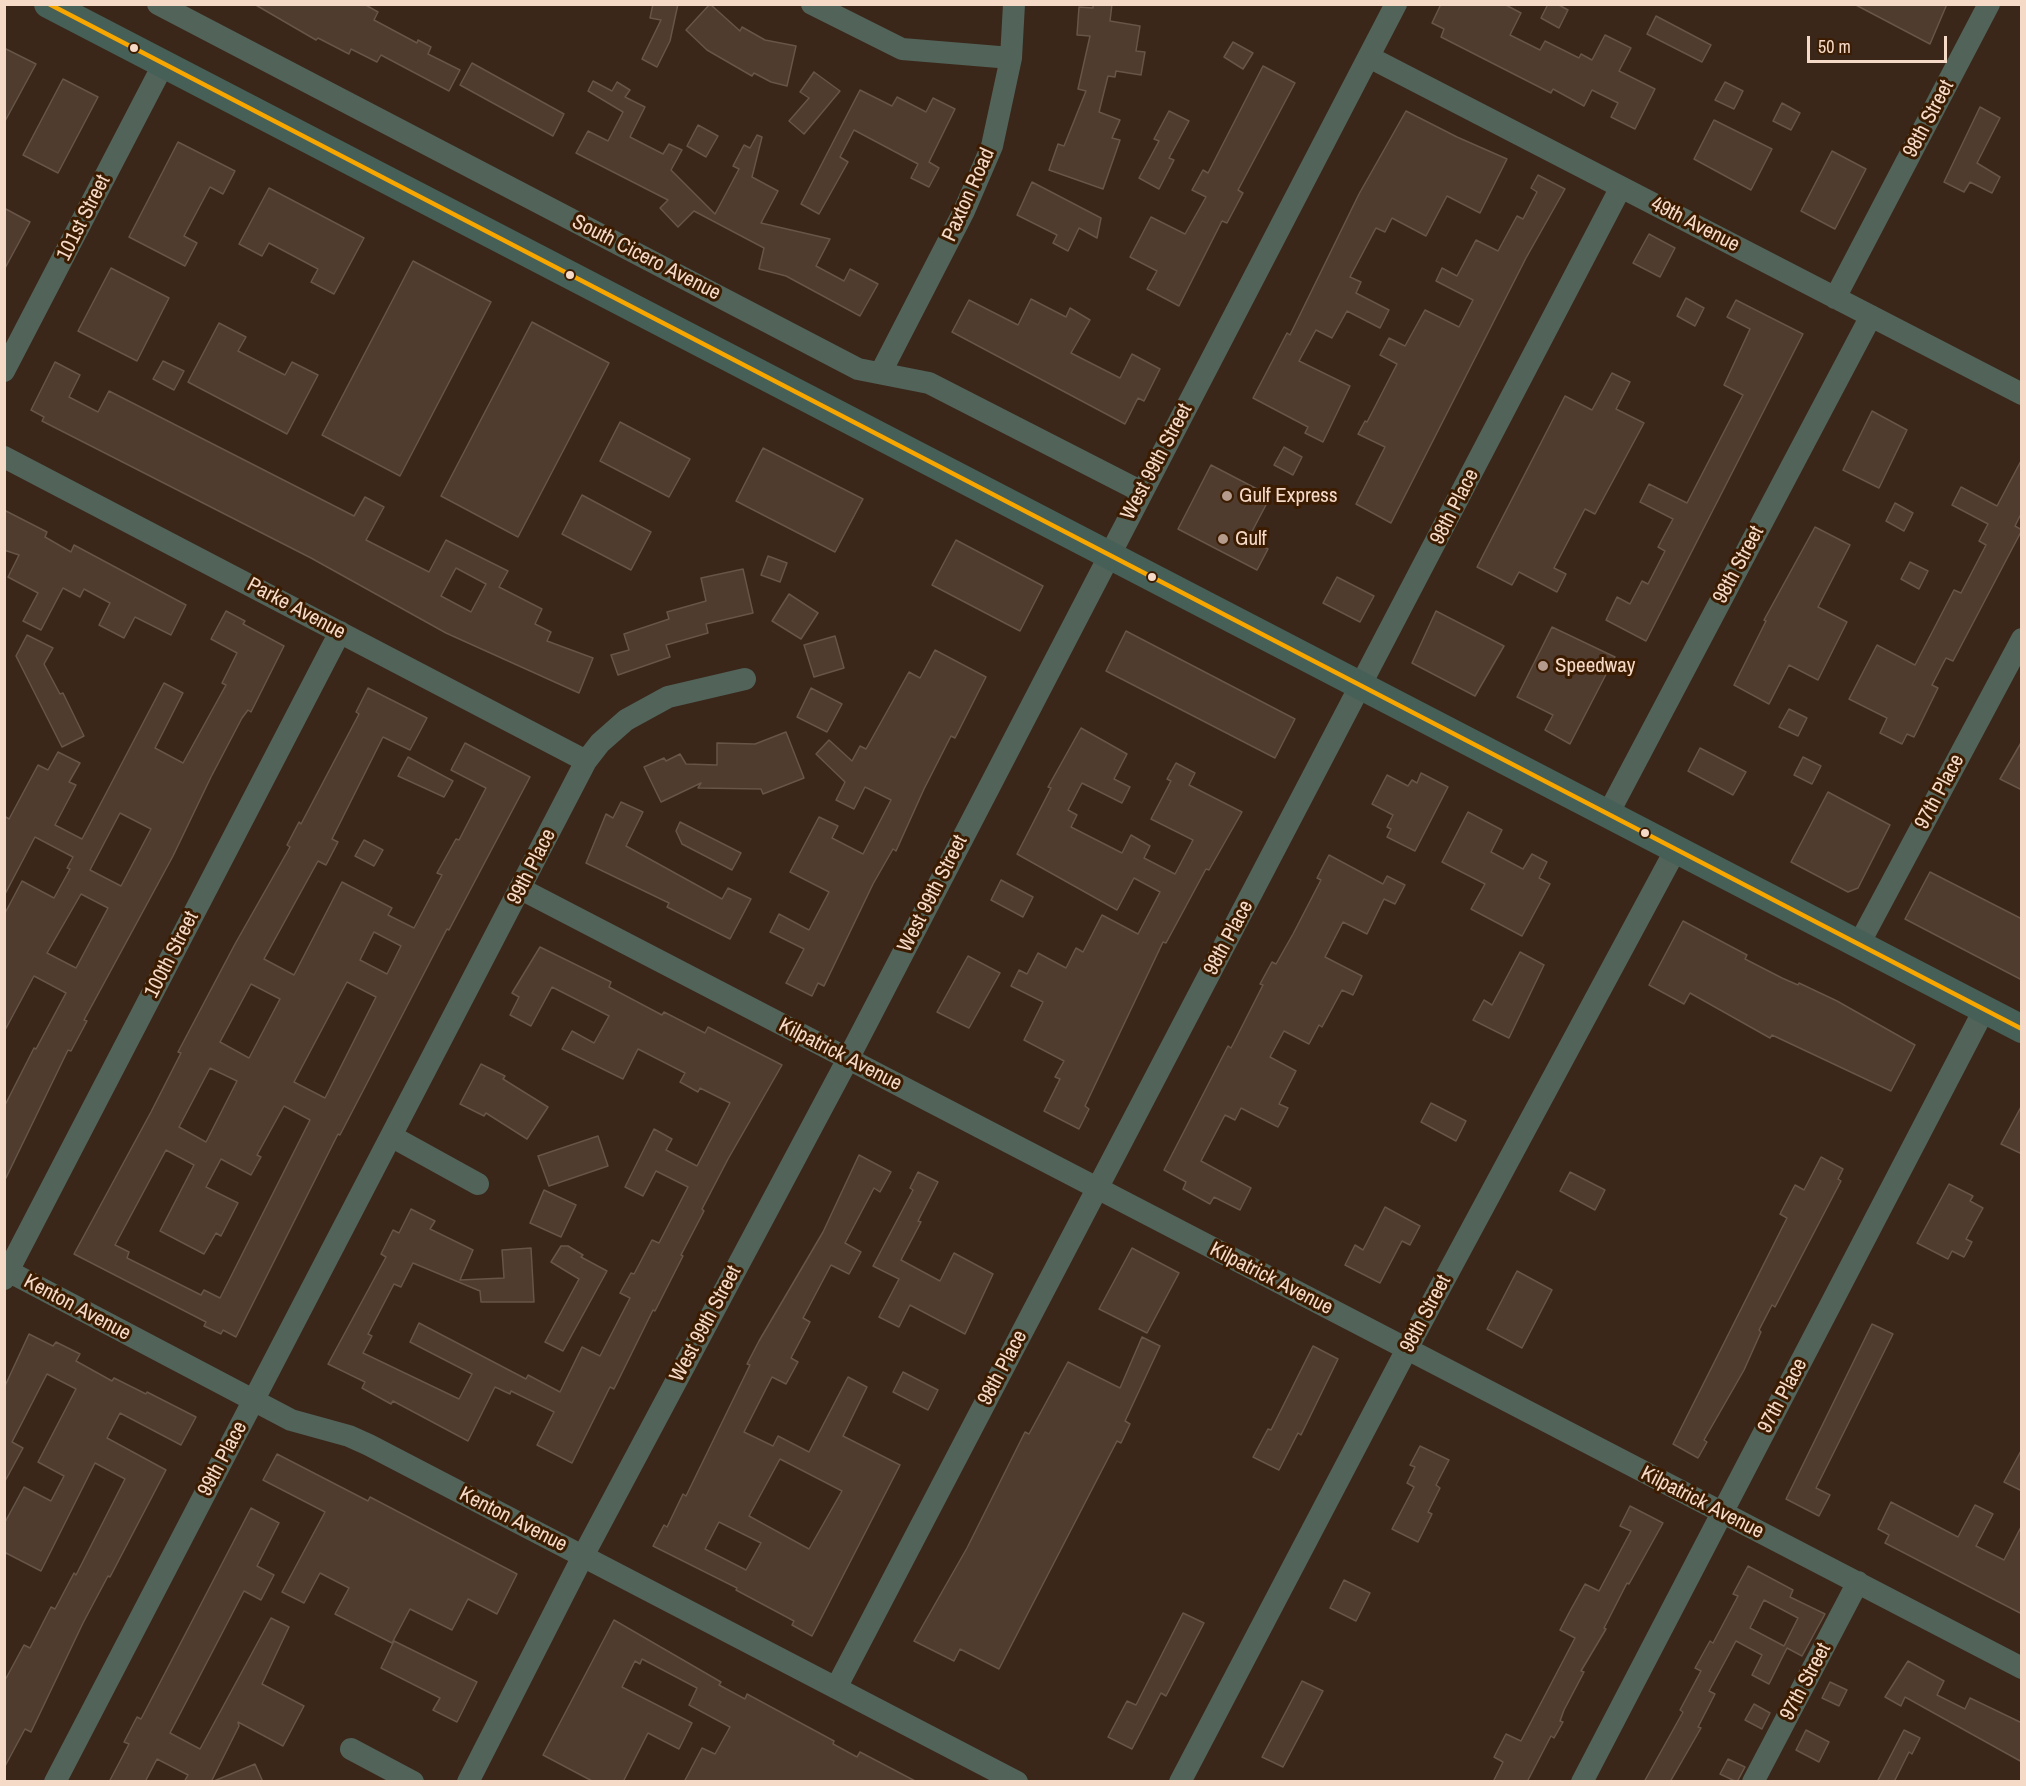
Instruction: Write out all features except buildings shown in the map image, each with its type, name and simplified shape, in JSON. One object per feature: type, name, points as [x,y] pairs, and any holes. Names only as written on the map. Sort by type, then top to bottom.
[{"type":"main road","points":[[48,4],[2022,1029]]},
{"type":"street","name":"South Cicero Avenue","points":[[158,4],[858,369],[929,383],[1142,492]]},
{"type":"street","points":[[812,4],[902,49],[1011,58]]},
{"type":"street","name":"Paxton Road","points":[[881,372],[964,211],[992,146],[1011,58],[1014,4]]},
{"type":"street","name":"West 99th Street","points":[[468,1782],[583,1556],[848,1059],[1396,4]]},
{"type":"street","name":"98th Street","points":[[1835,298],[1989,4]]},
{"type":"street","name":"49th Avenue","points":[[1369,57],[2022,394]]},
{"type":"street","name":"101st Street","points":[[4,371],[163,65]]},
{"type":"street","name":"98th Place","points":[[837,1688],[1621,187]]},
{"type":"street","name":"98th Street","points":[[1608,814],[1871,316]]},
{"type":"street","name":"Parke Avenue","points":[[4,457],[586,761]]},
{"type":"street","name":"100th Street","points":[[6,1273],[340,632]]},
{"type":"street","name":"97th Place","points":[[1859,945],[2022,639]]},
{"type":"street","name":"99th Place","points":[[55,1782],[586,761],[600,743],[626,720],[668,697],[745,679]]},
{"type":"street","name":"98th Street","points":[[1180,1782],[1407,1349],[1676,849]]},
{"type":"street","name":"Kilpatrick Avenue","points":[[521,889],[2022,1668]]},
{"type":"street","name":"97th Place","points":[[1582,1782],[1984,1010]]},
{"type":"street","points":[[391,1136],[478,1184]]},
{"type":"street","name":"Kenton Avenue","points":[[6,1273],[291,1420],[349,1436],[369,1445],[1017,1782]]},
{"type":"street","name":"97th Street","points":[[1754,1782],[1858,1582]]},
{"type":"street","points":[[351,1749],[413,1782]]},
{"type":"transit line","points":[[49,4],[2022,1029]]},
{"type":"place","name":"Gulf Express","points":[[1227,496]]},
{"type":"place","name":"Gulf","points":[[1223,539]]},
{"type":"place","name":"Speedway","points":[[1543,666]]}]
